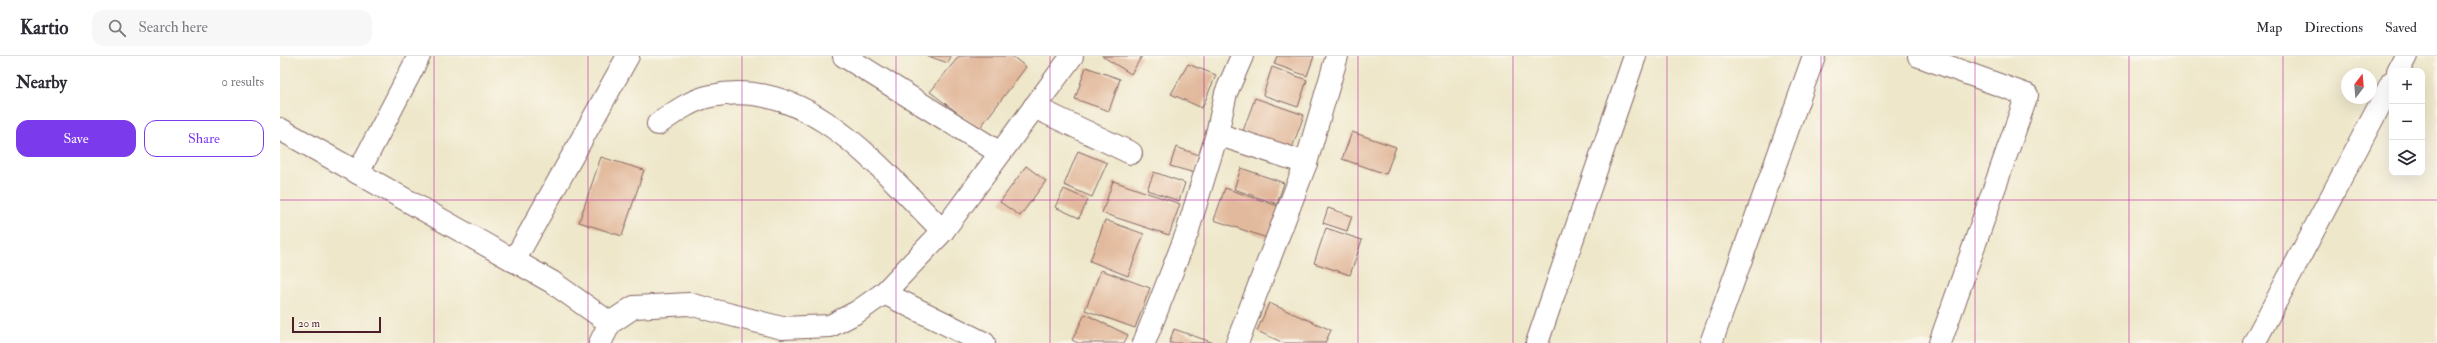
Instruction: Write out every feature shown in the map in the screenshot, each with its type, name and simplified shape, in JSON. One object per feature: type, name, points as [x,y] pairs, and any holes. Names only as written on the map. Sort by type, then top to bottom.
[{"type":"street","points":[[358,173],[420,56]]},
{"type":"street","points":[[514,261],[628,56]]},
{"type":"street","points":[[844,56],[1000,153]]},
{"type":"street","points":[[600,343],[610,323],[634,307],[688,304],[782,328],[830,326],[857,312],[884,292],[943,231],[1072,56]]},
{"type":"street","points":[[1144,343],[1187,233],[1217,134],[1226,93],[1242,56]]},
{"type":"street","points":[[1237,343],[1306,163],[1337,56]]},
{"type":"street","points":[[1537,343],[1635,56]]},
{"type":"street","points":[[1711,343],[1814,56]]},
{"type":"street","points":[[1919,56],[2027,95],[1940,343]]},
{"type":"street","points":[[2400,68],[2406,56]]},
{"type":"street","points":[[2254,343],[2389,88]]},
{"type":"street","points":[[658,124],[685,106],[711,96],[741,92],[774,97],[815,113],[846,136],[943,231]]},
{"type":"street","points":[[1034,107],[1131,153]]},
{"type":"street","points":[[280,129],[552,282],[610,323]]},
{"type":"street","points":[[1217,134],[1306,163]]},
{"type":"street","points":[[884,292],[984,343]]},
{"type":"building","points":[[928,56],[951,56],[948,63]]},
{"type":"building","points":[[959,56],[1012,56],[1026,67],[979,129],[930,92]]},
{"type":"building","points":[[1102,56],[1142,56],[1131,74]]},
{"type":"building","points":[[1277,56],[1314,56],[1307,76],[1274,64]]},
{"type":"building","points":[[1188,64],[1216,75],[1202,108],[1171,94]]},
{"type":"building","points":[[1086,67],[1120,79],[1109,111],[1075,99]]},
{"type":"building","points":[[1272,67],[1307,80],[1298,107],[1263,95]]},
{"type":"building","points":[[1255,98],[1304,115],[1292,148],[1243,131]]},
{"type":"building","points":[[1352,132],[1396,147],[1386,174],[1342,159]]},
{"type":"building","points":[[1176,147],[1199,155],[1195,173],[1170,166]]},
{"type":"building","points":[[1078,151],[1107,163],[1092,197],[1064,185]]},
{"type":"building","points":[[601,157],[644,170],[622,236],[579,222]]},
{"type":"building","points":[[1026,166],[1046,181],[1020,216],[1000,202]]},
{"type":"building","points":[[1241,168],[1284,183],[1277,204],[1234,189]]},
{"type":"building","points":[[1154,172],[1185,183],[1179,201],[1147,190]]},
{"type":"building","points":[[1113,181],[1180,204],[1169,235],[1102,213]]},
{"type":"building","points":[[1225,188],[1284,208],[1273,240],[1214,220]]},
{"type":"building","points":[[1064,189],[1088,200],[1079,218],[1055,207]]},
{"type":"building","points":[[1328,208],[1352,216],[1347,231],[1323,223]]},
{"type":"building","points":[[1105,220],[1144,234],[1128,276],[1090,261]]},
{"type":"building","points":[[1326,228],[1362,240],[1350,275],[1314,263]]},
{"type":"building","points":[[1101,270],[1150,288],[1135,328],[1085,310]]},
{"type":"building","points":[[1269,303],[1331,330],[1325,343],[1284,343],[1257,331]]},
{"type":"building","points":[[1085,314],[1128,335],[1124,343],[1078,343],[1072,340]]},
{"type":"building","points":[[1174,329],[1214,343],[1169,343]]}]
